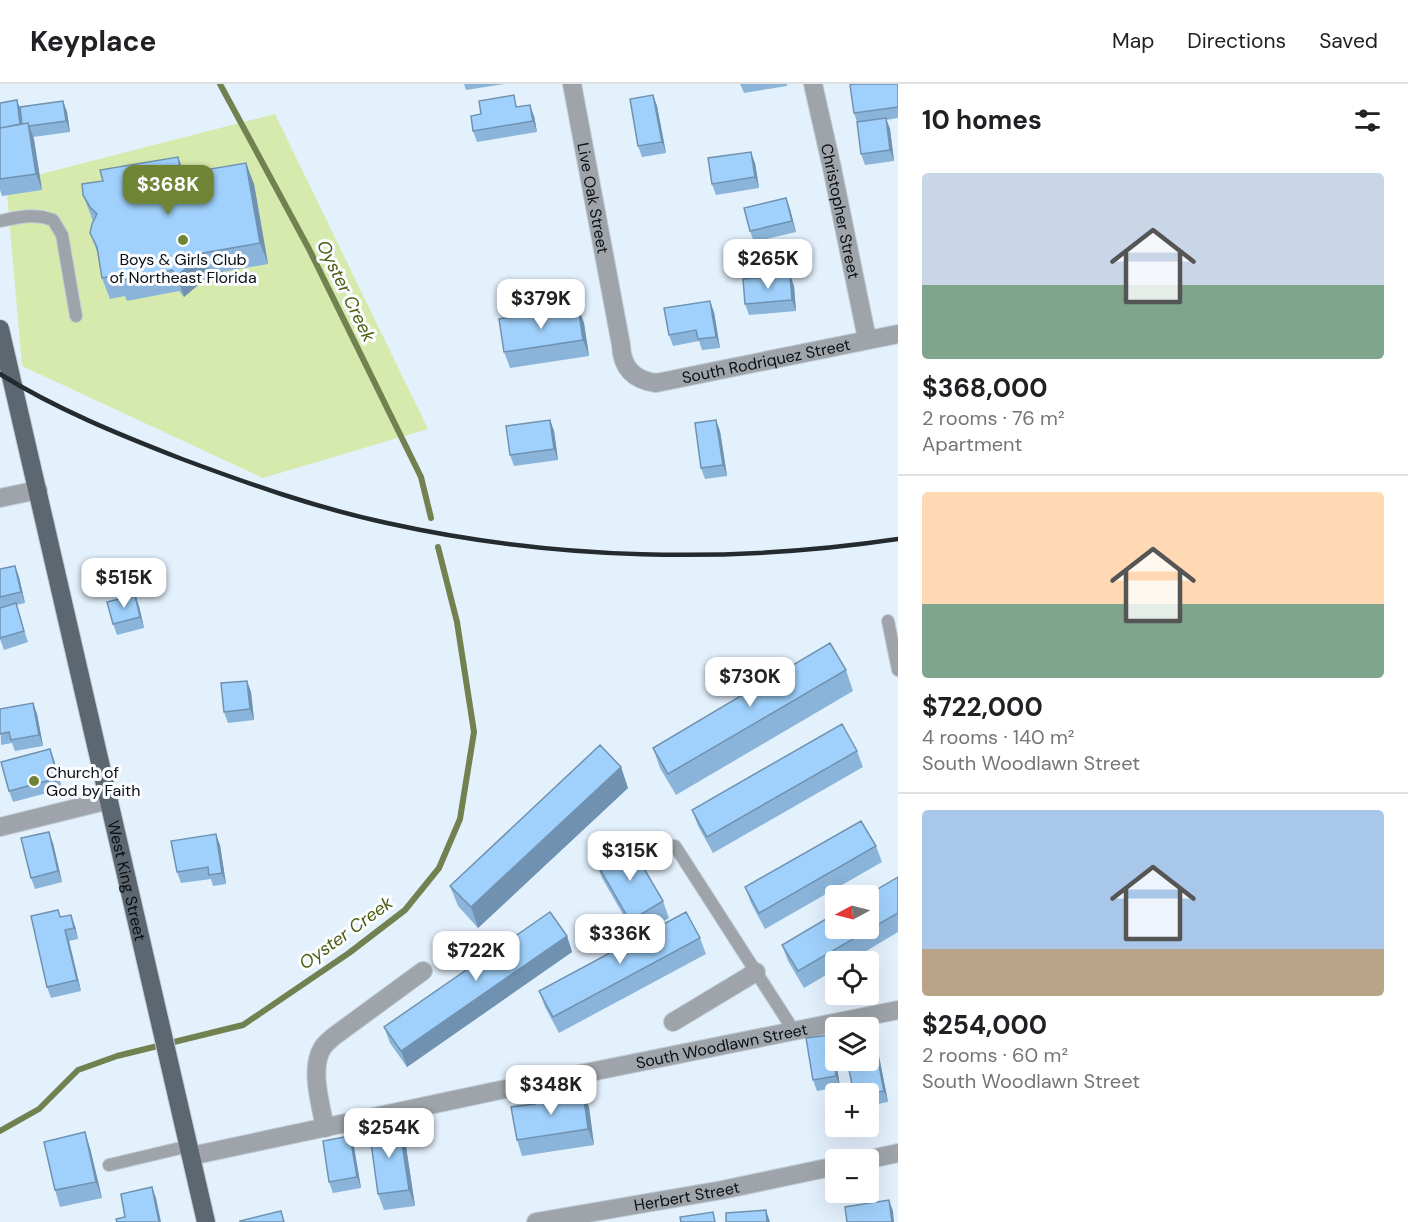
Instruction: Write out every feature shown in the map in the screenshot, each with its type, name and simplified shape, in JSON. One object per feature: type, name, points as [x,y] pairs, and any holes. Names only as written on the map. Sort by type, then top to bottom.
[{"type":"main road","name":"West King Street","points":[[0,329],[206,1222]]},
{"type":"street","name":"Live Oak Street","points":[[572,84],[621,345],[621,356],[625,365],[636,377]]},
{"type":"street","name":"Christopher Street","points":[[813,84],[867,339]]},
{"type":"street","name":"South Rodriquez Street","points":[[636,377],[656,383],[898,334]]},
{"type":"street","points":[[0,498],[38,490]]},
{"type":"street","points":[[0,827],[109,800]]},
{"type":"street","points":[[325,1128],[316,1084],[317,1063],[322,1048],[333,1037],[423,971]]},
{"type":"street","points":[[673,1022],[756,972]]},
{"type":"street","name":"South Woodlawn Street","points":[[190,1151],[325,1128],[898,1010]]},
{"type":"street","points":[[879,1157],[898,1153]]},
{"type":"street","name":"Herbert Street","points":[[536,1222],[722,1190],[825,1168]]},
{"type":"lane","points":[[0,221],[41,215],[53,219],[62,235],[76,316]]},
{"type":"lane","points":[[888,621],[898,670]]},
{"type":"lane","points":[[675,846],[794,1031]]},
{"type":"lane","points":[[109,1165],[190,1151]]},
{"type":"green space","points":[[275,114],[428,429],[263,478],[22,366],[6,183]]},
{"type":"building","points":[[898,84],[898,107],[854,113],[850,85]]},
{"type":"building","points":[[514,95],[516,107],[530,105],[533,121],[473,131],[471,116],[481,114],[479,101]]},
{"type":"building","points":[[653,95],[662,142],[638,146],[630,99]]},
{"type":"building","points":[[17,100],[20,124],[0,128],[0,103]]},
{"type":"building","points":[[63,101],[66,121],[29,126],[28,123],[22,124],[20,107]]},
{"type":"building","points":[[886,118],[890,150],[861,154],[857,122]]},
{"type":"building","points":[[28,123],[36,174],[0,179],[0,128]]},
{"type":"building","points":[[751,152],[755,177],[712,184],[708,158]]},
{"type":"building","name":"Boys & Girls Club of Northeast Florida","points":[[178,157],[181,174],[246,163],[260,243],[203,253],[177,276],[172,270],[120,280],[119,275],[102,278],[97,247],[90,233],[97,214],[83,195],[82,184],[103,181],[100,170]]},
{"type":"building","points":[[786,198],[792,221],[750,231],[744,208]]},
{"type":"building","points":[[790,275],[792,300],[745,304],[743,279]]},
{"type":"building","points":[[710,301],[716,337],[698,339],[696,330],[669,335],[664,308]]},
{"type":"building","points":[[578,307],[583,340],[504,352],[499,319]]},
{"type":"building","points":[[550,420],[554,449],[510,455],[506,426]]},
{"type":"building","points":[[716,420],[723,465],[701,468],[695,423]]},
{"type":"building","points":[[15,566],[21,592],[0,597],[0,569]]},
{"type":"building","points":[[135,595],[140,617],[113,624],[107,602]]},
{"type":"building","points":[[16,603],[24,631],[0,638],[0,608]]},
{"type":"building","points":[[830,643],[846,670],[668,774],[653,748]]},
{"type":"building","points":[[247,681],[250,709],[224,712],[221,683]]},
{"type":"building","points":[[33,703],[39,735],[11,740],[9,732],[0,734],[0,709]]},
{"type":"building","points":[[842,724],[857,751],[707,837],[692,810]]},
{"type":"building","points":[[600,745],[621,767],[471,907],[450,886]]},
{"type":"building","name":"Church of God by Faith","points":[[50,749],[58,778],[9,791],[1,762]]},
{"type":"building","points":[[861,821],[876,846],[759,913],[745,887]]},
{"type":"building","points":[[49,832],[58,871],[31,878],[21,838]]},
{"type":"building","points":[[216,834],[222,873],[209,875],[208,867],[177,872],[171,841]]},
{"type":"building","points":[[629,843],[663,901],[630,921],[596,862]]},
{"type":"building","points":[[898,877],[898,913],[879,924],[879,888]]},
{"type":"building","points":[[58,910],[60,917],[71,915],[74,928],[65,930],[77,980],[47,987],[31,916]]},
{"type":"building","points":[[550,912],[567,936],[401,1051],[384,1027]]},
{"type":"building","points":[[686,912],[700,938],[553,1017],[539,991]]},
{"type":"building","points":[[825,920],[825,939],[853,939],[832,951],[825,951],[825,955],[798,971],[782,945]]},
{"type":"building","points":[[825,1036],[825,1071],[835,1071],[836,1076],[813,1080],[806,1038]]},
{"type":"building","points":[[879,1066],[884,1091],[879,1092],[879,1083],[852,1083],[849,1071],[879,1071]]},
{"type":"building","points":[[583,1091],[588,1129],[517,1140],[511,1107],[535,1104],[534,1099]]},
{"type":"building","points":[[399,1123],[409,1190],[378,1194],[369,1128]]},
{"type":"building","points":[[85,1132],[96,1182],[55,1190],[44,1142]]},
{"type":"building","points":[[350,1136],[357,1177],[329,1182],[323,1141]]},
{"type":"building","points":[[152,1187],[159,1222],[117,1222],[116,1219],[125,1217],[121,1194]]},
{"type":"building","points":[[889,1200],[892,1222],[847,1222],[845,1207]]},
{"type":"building","points":[[766,1210],[767,1222],[726,1222],[726,1213]]},
{"type":"building","points":[[281,1211],[284,1222],[240,1222],[240,1221]]},
{"type":"building","points":[[713,1212],[715,1222],[681,1222],[680,1217]]},
{"type":"waterway","name":"Oyster Creek","points":[[220,84],[309,249],[421,477],[431,518]]},
{"type":"waterway","name":"Oyster Creek","points":[[0,1131],[39,1109],[78,1070],[117,1056],[243,1025],[349,953],[405,910],[439,868],[460,819],[474,732],[457,622],[438,547]]},
{"type":"railway","points":[[0,374],[43,399],[89,421],[232,477],[335,510],[450,535],[514,545],[578,551],[706,555],[834,547],[898,539]]},
{"type":"place","name":"Boys & Girls Club of Northeast Florida","points":[[183,240]]},
{"type":"place","name":"Church of God by Faith","points":[[34,781]]}]
